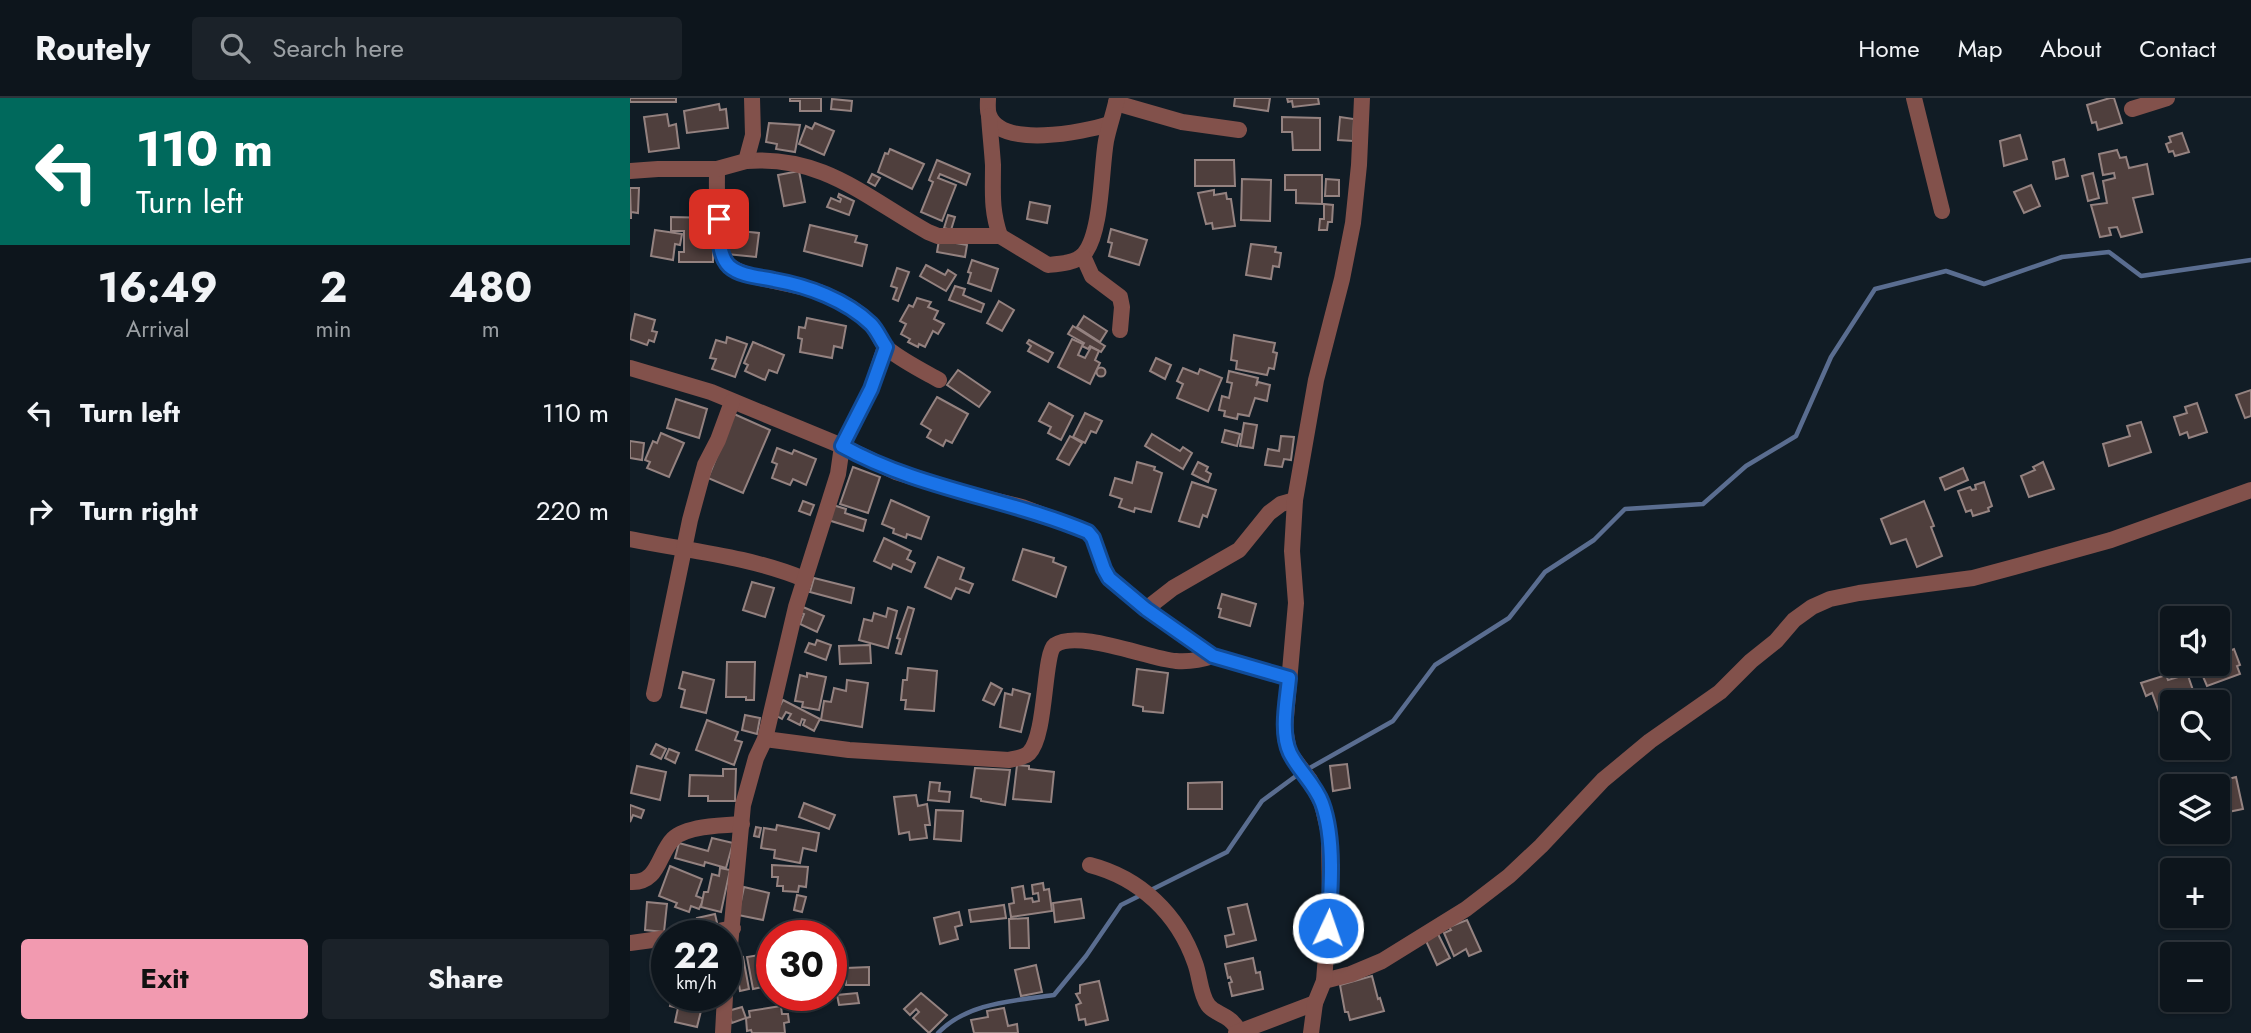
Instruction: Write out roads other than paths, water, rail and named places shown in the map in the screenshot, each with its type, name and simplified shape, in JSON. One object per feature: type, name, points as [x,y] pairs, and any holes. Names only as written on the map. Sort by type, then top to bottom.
[{"type":"street","points":[[746,161],[753,135],[752,98]]},
{"type":"street","points":[[988,98],[993,166],[991,203],[1000,236]]},
{"type":"street","points":[[1311,1033],[1315,1003],[1324,981],[1330,901],[1329,834],[1322,804],[1310,780],[1289,751],[1285,728],[1296,603],[1292,551],[1295,500],[1316,380],[1342,279],[1353,223],[1362,98]]},
{"type":"street","points":[[1914,98],[1942,211]]},
{"type":"street","points":[[2132,109],[2167,98]]},
{"type":"street","points":[[630,171],[717,169],[760,160],[798,164],[826,172],[938,236],[1000,236],[1048,265],[1077,260],[1089,247],[1096,225],[1109,124],[1117,100],[1182,122],[1239,130]]},
{"type":"street","points":[[989,116],[999,127],[1040,137],[1090,130],[1109,124]]},
{"type":"street","points":[[717,169],[719,238],[723,257],[729,266],[741,273],[788,282],[820,292],[873,325],[886,347],[939,380]]},
{"type":"street","points":[[1083,256],[1092,276],[1120,297],[1120,330]]},
{"type":"street","points":[[734,920],[743,806],[756,758],[765,739],[804,579],[838,474],[842,446],[871,389],[886,347]]},
{"type":"street","points":[[630,368],[711,392],[842,446],[896,472],[1021,507],[1088,532],[1109,578],[1146,609],[1213,656],[1289,678]]},
{"type":"street","points":[[654,694],[684,548],[705,465],[718,440],[732,402]]},
{"type":"street","points":[[1324,981],[1351,974],[1382,961],[1466,909],[1509,877],[1603,780],[1650,741],[1720,692],[1776,641],[1794,620],[1812,607],[1830,599],[1859,593],[1973,578],[2111,540],[2251,489]]},
{"type":"street","points":[[1146,609],[1191,576],[1214,566],[1239,550],[1269,513],[1281,504],[1295,500]]},
{"type":"street","points":[[630,539],[760,564],[804,579]]},
{"type":"street","points":[[765,739],[849,750],[1009,760],[1024,757],[1031,751],[1044,706],[1048,656],[1051,648],[1060,642],[1121,647],[1174,661],[1200,660],[1213,656]]},
{"type":"street","points":[[630,882],[645,879],[656,871],[672,840],[678,835],[717,825],[742,824]]},
{"type":"street","points":[[1090,865],[1125,877],[1147,892],[1182,934],[1191,952],[1208,1005],[1244,1032],[1315,1003]]},
{"type":"street","points":[[630,943],[651,940]]},
{"type":"street","points":[[723,1033],[724,1011]]},
{"type":"waterway","points":[[1308,769],[1393,721],[1435,665],[1509,618],[1545,572],[1594,540],[1625,509],[1703,504],[1746,466],[1796,436],[1831,357],[1875,289],[1946,271],[1984,284],[2062,257],[2109,252],[2141,276],[2251,260]]},
{"type":"waterway","points":[[938,1033],[950,1023],[977,1009],[1008,1001],[1054,995],[1086,956],[1121,905],[1227,852],[1262,801],[1300,773]]}]
